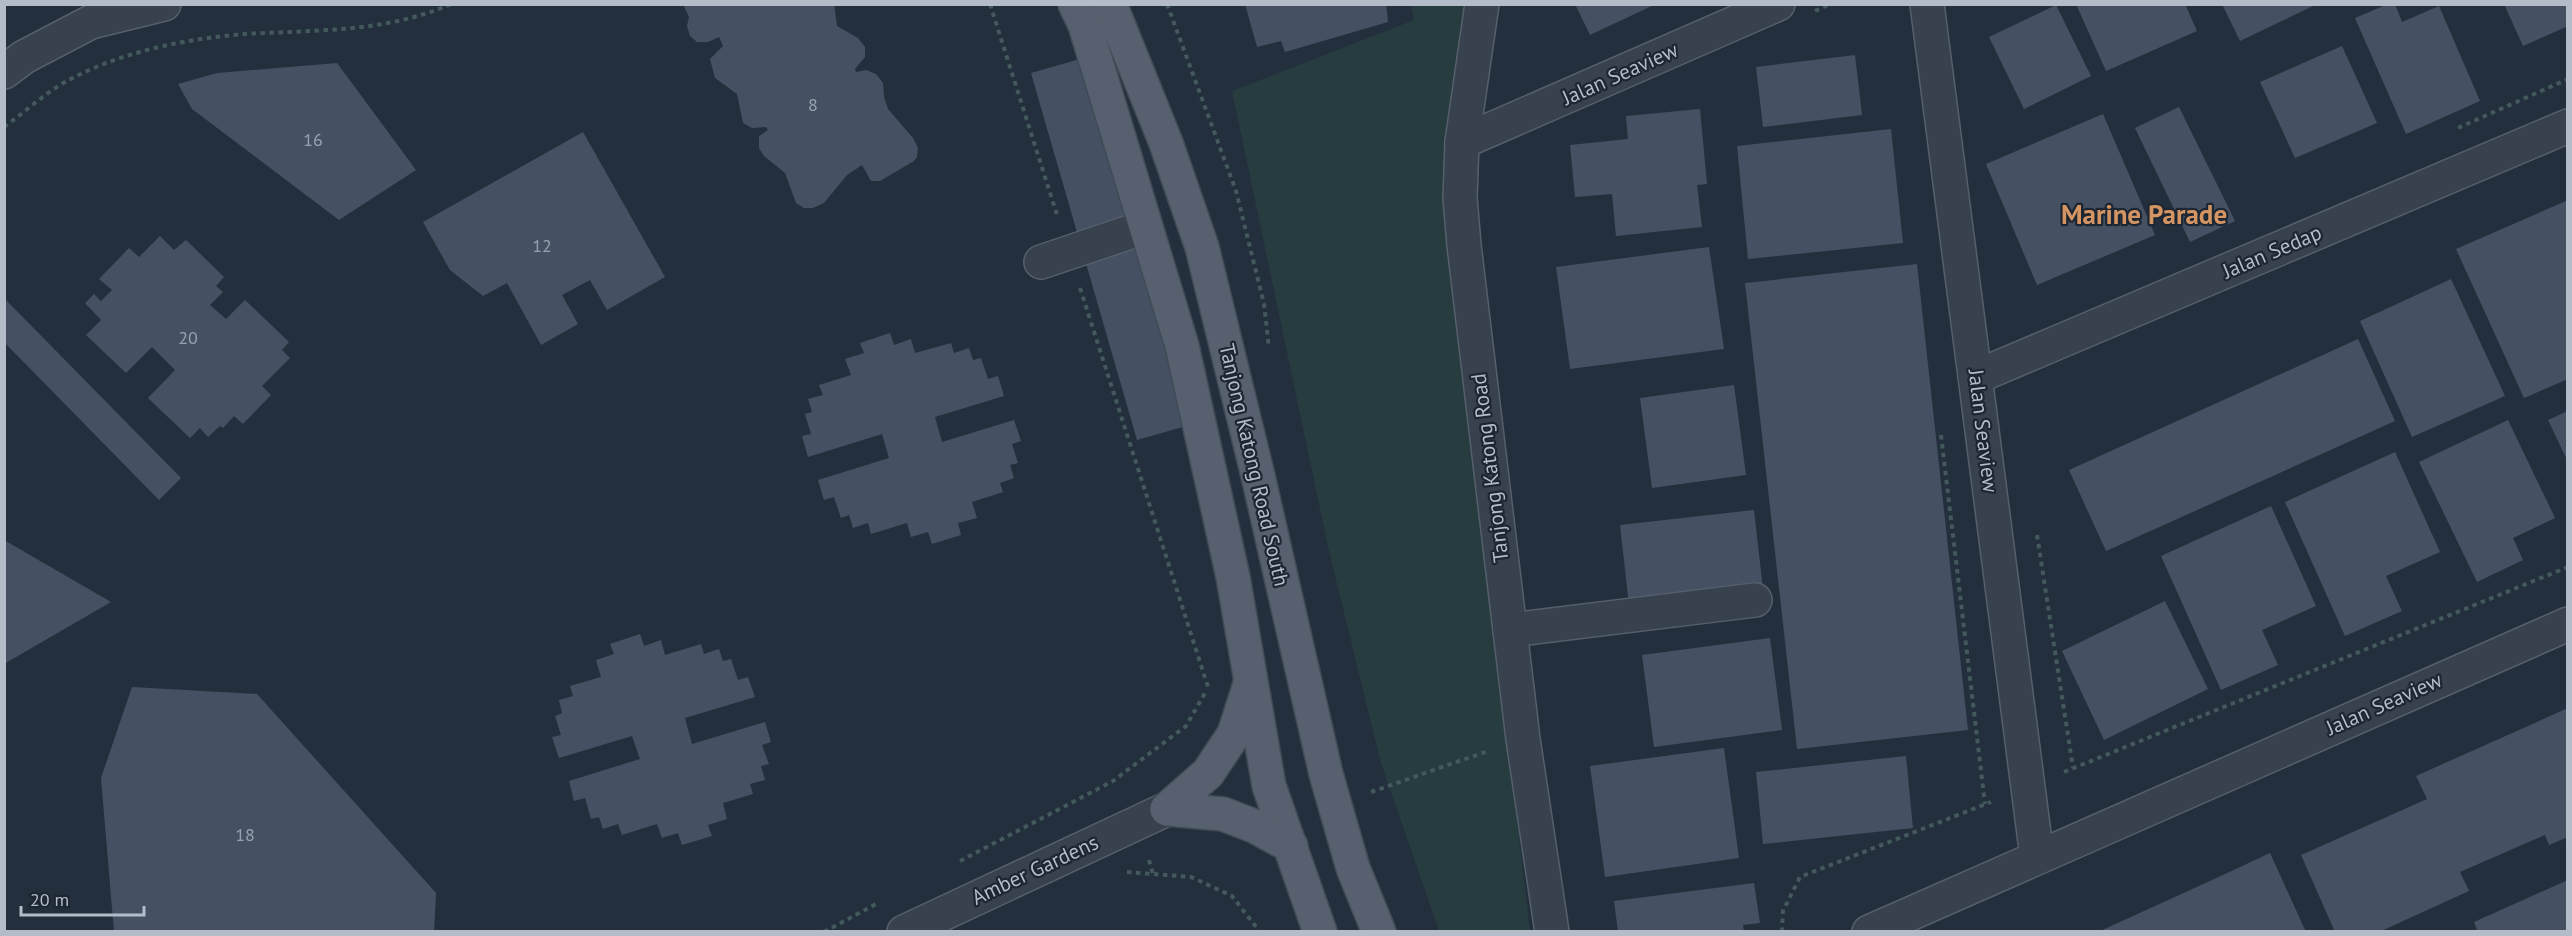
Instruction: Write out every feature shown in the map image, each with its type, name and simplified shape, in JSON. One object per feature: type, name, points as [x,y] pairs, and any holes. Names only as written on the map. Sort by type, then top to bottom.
[{"type":"main road","name":"Tanjong Katong Road South","points":[[1076,4],[1091,46],[1182,346],[1233,577],[1269,786],[1320,932]]},
{"type":"main road","name":"Tanjong Katong Road South","points":[[1110,4],[1166,143],[1202,247],[1326,774],[1353,868],[1379,932]]},
{"type":"main road","points":[[1167,809],[1208,772],[1234,734],[1252,677]]},
{"type":"main road","points":[[1167,809],[1223,814],[1254,826],[1291,846]]},
{"type":"street","points":[[4,72],[24,57],[91,22],[164,4]]},
{"type":"street","name":"Tanjong Katong Road","points":[[1482,4],[1462,142],[1460,198],[1523,739],[1552,932]]},
{"type":"street","name":"Jalan Seaview","points":[[1462,142],[1778,4]]},
{"type":"street","name":"Jalan Seaview","points":[[1928,4],[2037,857]]},
{"type":"street","name":"Jalan Sedap","points":[[1976,377],[2568,126]]},
{"type":"street","points":[[1055,258],[1145,227]]},
{"type":"street","points":[[1510,630],[1755,600]]},
{"type":"street","name":"Jalan Seaview","points":[[1869,932],[2568,624]]},
{"type":"street","name":"Amber Gardens","points":[[904,932],[1167,809]]},
{"type":"path","points":[[4,127],[67,81],[127,56],[177,43],[242,34],[348,30],[426,15],[451,4]]},
{"type":"path","points":[[958,862],[1113,781],[1186,726],[1208,688],[1055,258],[990,4]]},
{"type":"path","points":[[1809,14],[1830,4]]},
{"type":"path","points":[[2448,133],[2568,80]]},
{"type":"path","points":[[2036,533],[2073,768]]},
{"type":"path","points":[[1782,932],[1783,911],[1800,877],[2028,787],[2568,567]]},
{"type":"path","points":[[1362,795],[1490,750]]},
{"type":"path","points":[[1119,875],[1130,872],[1191,877],[1232,896],[1260,932]]},
{"type":"path","points":[[824,932],[886,899]]},
{"type":"green space","points":[[1411,5],[1468,5],[1447,226],[1530,931],[1439,931],[1380,760],[1328,547],[1232,91],[1414,20]]},
{"type":"building","points":[[683,4],[834,4],[837,26],[858,38],[865,47],[865,57],[855,69],[856,72],[866,70],[876,74],[883,83],[888,109],[913,138],[918,148],[917,157],[880,181],[871,181],[862,165],[847,175],[824,203],[813,208],[804,208],[796,203],[785,173],[764,156],[759,148],[759,136],[768,130],[766,127],[752,128],[743,123],[737,94],[715,78],[710,59],[723,46],[719,37],[708,42],[697,42],[690,36],[687,26],[689,17]]},
{"type":"building","points":[[1245,4],[1386,4],[1388,22],[1285,52],[1281,41],[1257,47]]},
{"type":"building","points":[[1575,4],[1656,4],[1590,35]]},
{"type":"building","points":[[2076,4],[2185,4],[2197,31],[2106,71]]},
{"type":"building","points":[[2222,4],[2317,4],[2240,41]]},
{"type":"building","points":[[2388,4],[2395,4],[2402,22],[2439,6],[2480,101],[2406,134],[2355,18]]},
{"type":"building","points":[[2504,4],[2568,4],[2568,26],[2523,46]]},
{"type":"building","points":[[2056,5],[2091,76],[2024,109],[1989,37]]},
{"type":"building","points":[[2342,46],[2377,123],[2295,158],[2260,82]]},
{"type":"building","points":[[1855,55],[1862,115],[1763,127],[1756,67]]},
{"type":"building","points":[[1087,57],[1193,424],[1137,440],[1031,73]]},
{"type":"building","points":[[337,63],[416,170],[339,220],[192,109],[178,84],[217,73]]},
{"type":"building","points":[[2179,107],[2235,221],[2190,242],[2135,128]]},
{"type":"building","points":[[1700,109],[1707,184],[1697,185],[1702,227],[1616,236],[1612,194],[1575,197],[1570,145],[1628,139],[1626,116]]},
{"type":"building","points":[[2103,114],[2155,235],[2037,285],[1986,164]]},
{"type":"building","points":[[1891,129],[1903,243],[1748,259],[1737,146]]},
{"type":"building","points":[[583,132],[665,277],[607,310],[590,280],[562,295],[578,324],[541,345],[507,283],[483,296],[450,270],[423,222]]},
{"type":"building","points":[[2566,201],[2568,379],[2524,398],[2456,249]]},
{"type":"building","points":[[160,236],[174,250],[186,240],[224,277],[216,286],[223,292],[210,305],[226,319],[245,300],[289,342],[282,350],[290,358],[262,386],[271,395],[243,424],[234,416],[223,428],[220,426],[208,437],[200,428],[190,438],[148,398],[175,370],[152,347],[126,373],[86,335],[101,320],[85,303],[94,294],[101,301],[112,290],[99,279],[129,248],[139,257]]},
{"type":"building","points":[[1709,247],[1724,349],[1570,369],[1556,267]]},
{"type":"building","points":[[1917,264],[1968,730],[1797,749],[1745,283]]},
{"type":"building","points":[[2451,279],[2505,396],[2412,437],[2360,321]]},
{"type":"building","points":[[4,298],[181,478],[159,500],[4,342]]},
{"type":"building","points":[[890,333],[894,345],[911,339],[915,353],[951,343],[954,353],[969,348],[973,360],[981,358],[988,379],[998,376],[1004,396],[935,417],[942,442],[1014,420],[1021,441],[1012,444],[1018,463],[1010,465],[1014,478],[1000,483],[1003,492],[972,502],[977,518],[958,523],[961,535],[932,544],[928,532],[911,537],[907,523],[871,534],[868,523],[853,528],[849,515],[841,518],[834,497],[824,500],[818,480],[889,458],[882,434],[808,457],[802,436],[811,434],[805,414],[812,412],[808,399],[823,395],[819,385],[851,375],[845,359],[864,353],[860,343]]},
{"type":"building","points":[[2358,339],[2395,421],[2106,551],[2069,470]]},
{"type":"building","points":[[1734,385],[1746,475],[1652,488],[1640,398]]},
{"type":"building","points":[[2568,411],[2568,462],[2548,420]]},
{"type":"building","points":[[2508,420],[2555,518],[2513,538],[2523,560],[2477,582],[2419,462]]},
{"type":"building","points":[[2395,452],[2440,552],[2386,576],[2402,611],[2345,636],[2285,502]]},
{"type":"building","points":[[2271,506],[2316,606],[2262,630],[2278,665],[2221,690],[2161,556]]},
{"type":"building","points":[[1754,510],[1764,598],[1630,614],[1620,525]]},
{"type":"building","points":[[4,540],[111,602],[4,664]]},
{"type":"building","points":[[2165,601],[2208,689],[2104,740],[2062,651]]},
{"type":"building","points":[[640,634],[644,646],[661,640],[665,655],[701,644],[704,654],[719,649],[723,661],[731,659],[738,680],[748,677],[755,697],[685,718],[692,744],[765,722],[771,742],[762,745],[769,764],[761,766],[765,780],[750,784],[753,794],[723,803],[727,819],[708,825],[712,836],[682,845],[678,833],[662,838],[657,824],[622,835],[618,824],[603,829],[599,817],[591,819],[585,798],[574,801],[569,781],[640,759],[632,736],[559,758],[552,737],[561,735],[555,716],[562,713],[559,700],[573,696],[570,686],[601,677],[596,660],[614,654],[610,644]]},
{"type":"building","points":[[1770,638],[1782,730],[1654,747],[1642,655]]},
{"type":"building","points":[[132,687],[257,694],[436,893],[434,932],[114,932],[101,778]]},
{"type":"building","points":[[2568,708],[2568,837],[2549,845],[2545,835],[2460,872],[2469,891],[2379,932],[2335,932],[2301,855],[2427,799],[2416,776]]},
{"type":"building","points":[[1724,748],[1739,858],[1605,877],[1590,766]]},
{"type":"building","points":[[1906,756],[1913,828],[1763,844],[1756,772]]},
{"type":"building","points":[[2270,853],[2306,932],[2098,932],[2223,875]]},
{"type":"building","points":[[2568,880],[2568,932],[2478,932],[2474,922]]},
{"type":"building","points":[[1754,883],[1760,923],[1743,925],[1744,932],[1618,932],[1614,901]]},
{"type":"district","name":"Marine Parade","points":[[2144,215]]}]
